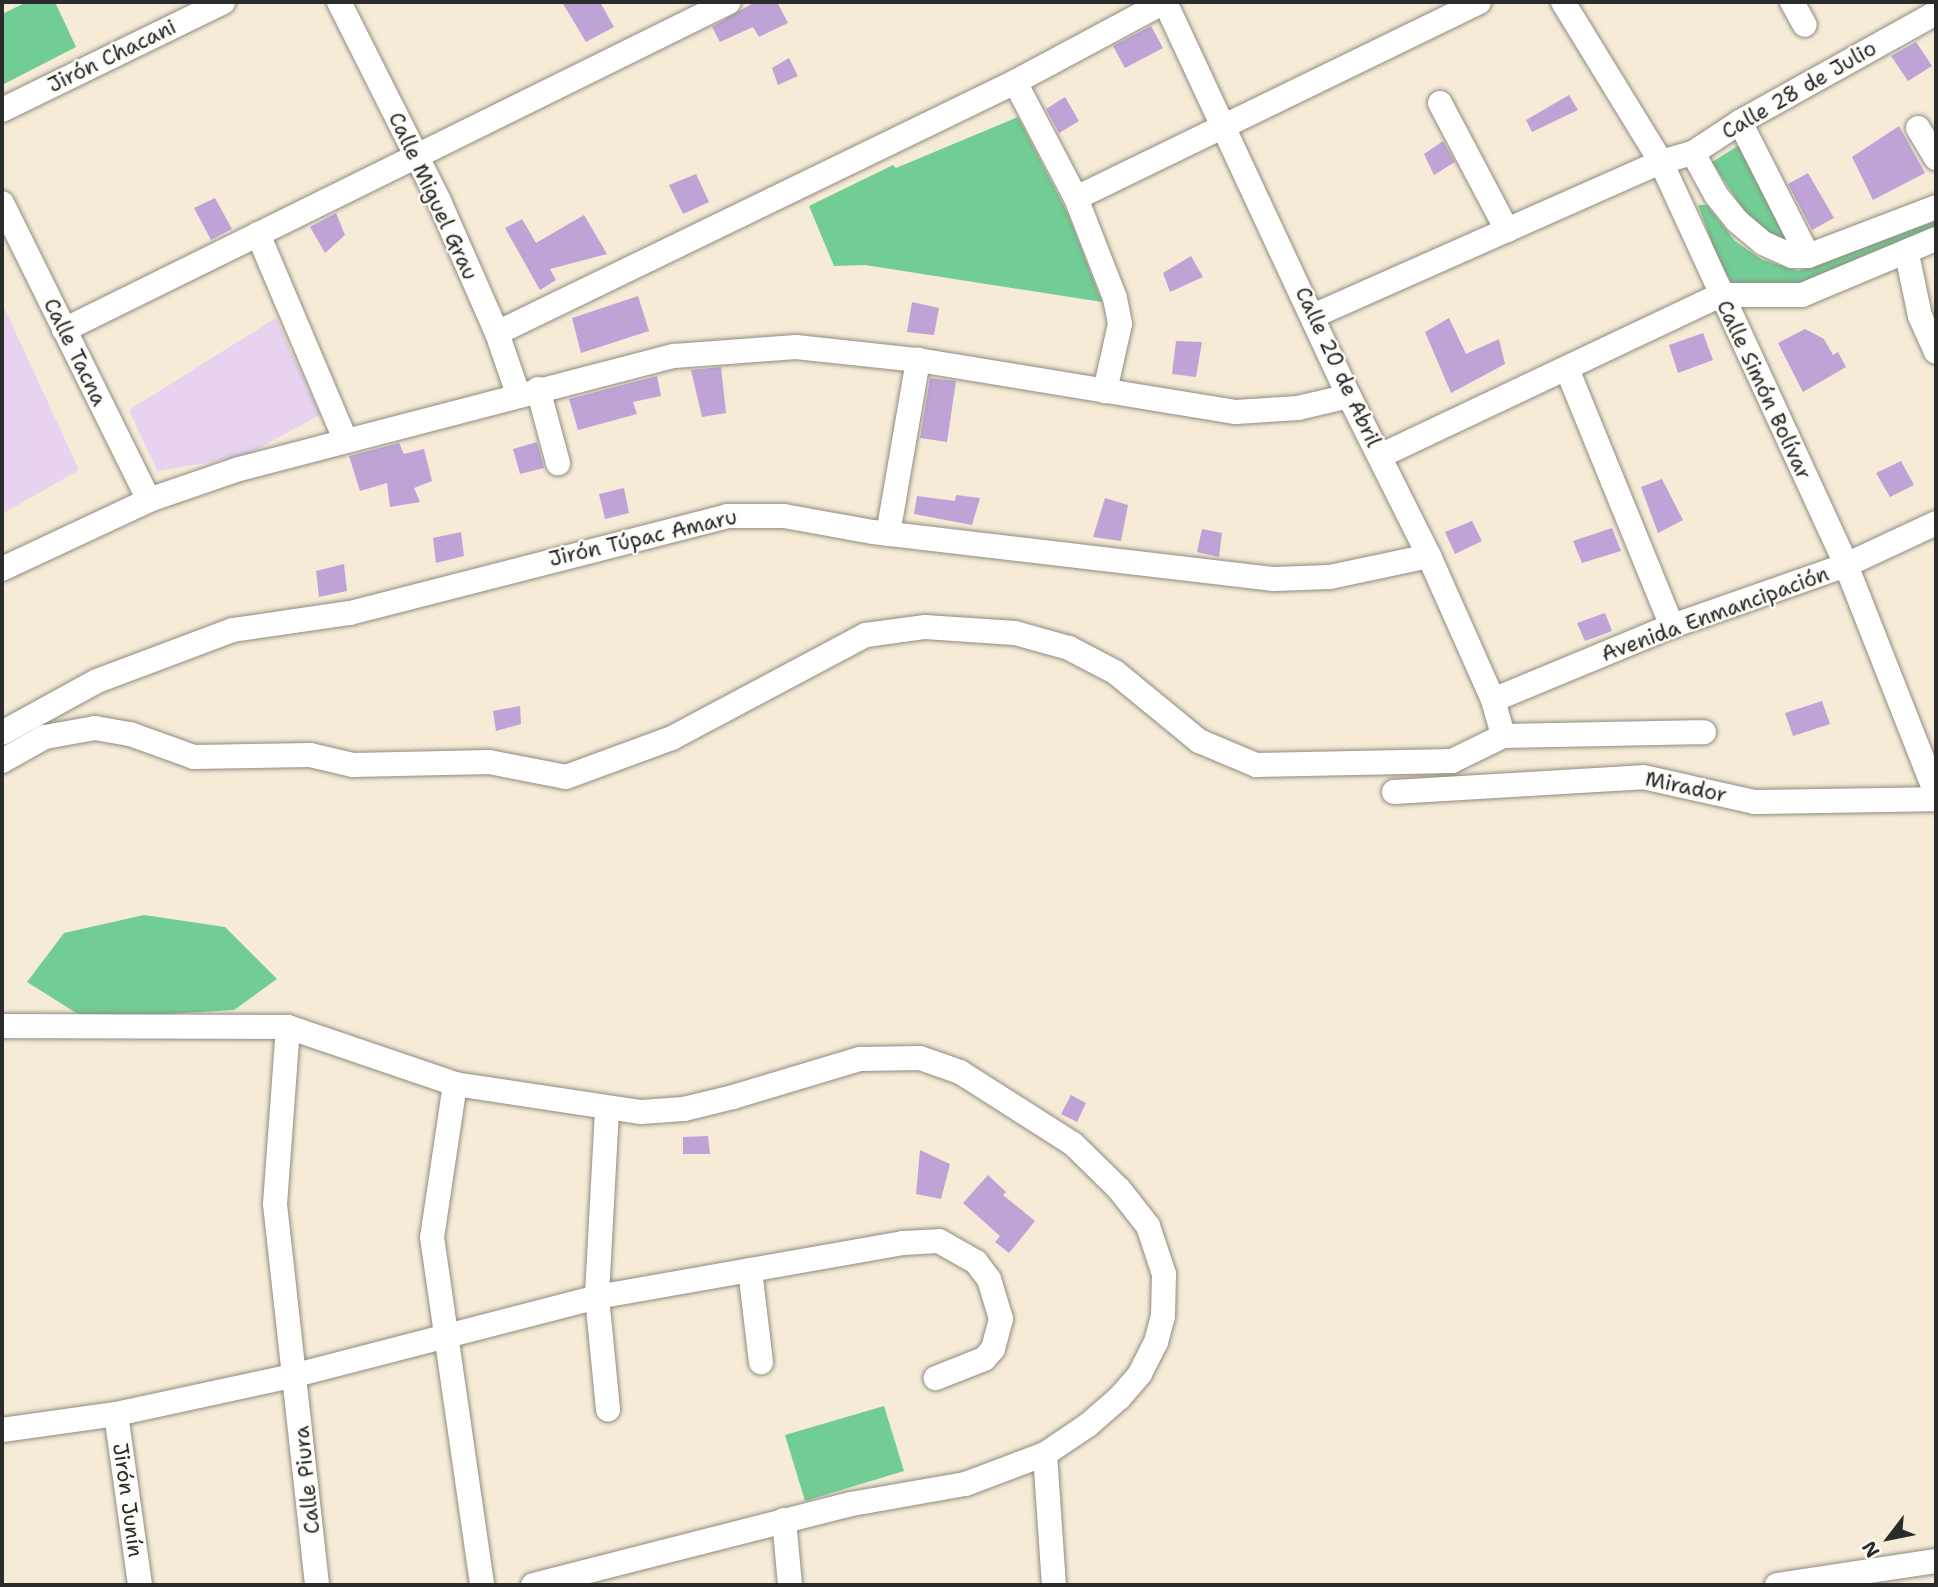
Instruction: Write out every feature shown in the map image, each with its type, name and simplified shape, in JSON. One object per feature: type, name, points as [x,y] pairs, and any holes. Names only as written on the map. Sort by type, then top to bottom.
[{"type":"street","name":"Jirón Chacani","points":[[2,110],[223,2]]},
{"type":"street","name":"Calle Miguel Grau","points":[[339,2],[416,157],[497,333],[528,391],[558,463]]},
{"type":"street","points":[[64,330],[729,2]]},
{"type":"street","points":[[497,333],[1015,82],[1165,2]]},
{"type":"street","name":"Calle 20 de Abril","points":[[1165,2],[1349,396],[1429,556],[1493,700],[1503,736]]},
{"type":"street","points":[[1076,198],[1222,124],[1479,2]]},
{"type":"street","name":"Calle Simón Bolívar","points":[[1563,2],[1661,162],[1846,565],[1936,793]]},
{"type":"street","points":[[1792,2],[1805,24]]},
{"type":"street","name":"Calle 28 de Julio","points":[[1313,316],[1661,162],[1693,153],[1740,122],[1936,13]]},
{"type":"street","points":[[1015,82],[1076,198],[1119,310],[1120,324],[1105,391]]},
{"type":"street","points":[[1440,103],[1507,230]]},
{"type":"street","points":[[1740,122],[1808,256]]},
{"type":"street","points":[[1918,128],[1936,158]]},
{"type":"street","points":[[1693,153],[1716,195],[1744,227],[1775,250],[1808,256],[1936,207]]},
{"type":"street","name":"Calle Tacna","points":[[2,203],[149,500]]},
{"type":"street","points":[[258,234],[345,439]]},
{"type":"street","points":[[1380,456],[1720,295],[1802,295],[1907,254],[1936,239]]},
{"type":"street","points":[[1907,254],[1920,316],[1936,352]]},
{"type":"street","points":[[2,569],[149,500],[345,439],[674,356],[769,346],[918,360],[1236,412],[1298,408],[1349,396]]},
{"type":"street","points":[[888,534],[918,360]]},
{"type":"street","points":[[1567,369],[1672,626]]},
{"type":"street","name":"Jirón Túpac Amaru","points":[[2,733],[97,681],[233,630],[350,613],[727,516],[784,516],[888,534],[1274,579],[1330,576],[1429,556]]},
{"type":"street","name":"Avenida Enmancipación","points":[[1493,700],[1672,626],[1846,565],[1936,523]]},
{"type":"street","points":[[2,761],[44,737],[95,728],[130,734],[194,757],[310,755],[353,765],[489,762],[566,777],[672,738],[866,635],[925,627],[1015,633],[1069,648],[1115,672],[1199,741],[1238,760],[1296,766],[1452,761],[1503,736],[1703,732]]},
{"type":"street","name":"Mirador","points":[[1394,792],[1643,777],[1755,802],[1936,799]]},
{"type":"street","points":[[2,1026],[288,1027],[455,1084],[607,1111],[684,1109],[860,1059],[901,1055],[960,1072],[1073,1144],[1119,1189],[1148,1226],[1164,1273],[1163,1316],[1140,1374],[1088,1425],[1045,1454],[965,1484],[784,1520],[624,1574],[533,1585]]},
{"type":"street","name":"Calle Piura","points":[[288,1027],[275,1204],[296,1375],[317,1585]]},
{"type":"street","points":[[455,1084],[432,1237],[482,1585]]},
{"type":"street","points":[[607,1111],[597,1297],[608,1409]]},
{"type":"street","points":[[2,1430],[116,1415],[296,1375],[597,1297],[904,1243],[939,1241],[960,1250],[989,1279],[1001,1319],[999,1332],[984,1359],[936,1378]]},
{"type":"street","points":[[750,1270],[761,1362]]},
{"type":"street","name":"Jirón Junín","points":[[116,1415],[140,1585]]},
{"type":"street","points":[[1045,1454],[1054,1585]]},
{"type":"street","points":[[784,1520],[790,1585]]},
{"type":"street","points":[[1777,1585],[1936,1561]]},
{"type":"shaded area","points":[[2,303],[79,470],[2,514]]},
{"type":"shaded area","points":[[276,318],[320,415],[242,457],[157,471],[129,410]]},
{"type":"green space","points":[[27,2],[55,2],[76,47],[2,85],[2,14]]},
{"type":"green space","points":[[1018,117],[1068,214],[1102,302],[865,265],[834,266],[809,206],[893,165],[896,168]]},
{"type":"green space","points":[[1741,144],[1795,245],[1770,234],[1746,214],[1712,162]]},
{"type":"green space","points":[[1698,205],[1707,205],[1735,241],[1761,259],[1798,271],[1936,221],[1936,231],[1790,289],[1735,287],[1721,267]]},
{"type":"green space","points":[[144,915],[225,927],[277,979],[234,1010],[86,1019],[27,982],[64,933]]},
{"type":"green space","points":[[884,1406],[904,1471],[805,1501],[785,1435]]},
{"type":"building","points":[[562,2],[600,2],[614,27],[586,42]]},
{"type":"building","points":[[755,2],[777,2],[788,23],[759,37],[753,27],[720,42],[712,27]]},
{"type":"building","points":[[1151,26],[1163,48],[1125,68],[1113,46]]},
{"type":"building","points":[[1916,42],[1932,66],[1908,81],[1891,56]]},
{"type":"building","points":[[789,58],[798,76],[778,85],[772,68]]},
{"type":"building","points":[[1569,95],[1578,110],[1532,132],[1526,120]]},
{"type":"building","points":[[1065,97],[1079,121],[1059,133],[1046,109]]},
{"type":"building","points":[[1899,126],[1925,173],[1873,200],[1852,157]]},
{"type":"building","points":[[1443,141],[1455,162],[1434,175],[1424,154]]},
{"type":"building","points":[[1808,173],[1834,218],[1812,230],[1788,184]]},
{"type":"building","points":[[696,174],[709,202],[683,214],[669,185]]},
{"type":"building","points":[[215,198],[232,229],[211,240],[194,208]]},
{"type":"building","points":[[336,213],[345,235],[325,253],[310,227]]},
{"type":"building","points":[[584,215],[607,254],[550,269],[556,280],[540,290],[505,228],[522,219],[536,243]]},
{"type":"building","points":[[1191,256],[1203,277],[1170,292],[1163,273]]},
{"type":"building","points":[[638,296],[649,331],[581,353],[572,318]]},
{"type":"building","points":[[912,302],[939,308],[934,335],[907,332]]},
{"type":"building","points":[[1449,318],[1466,354],[1499,339],[1505,364],[1451,393],[1425,332]]},
{"type":"building","points":[[1805,329],[1824,339],[1833,355],[1838,352],[1846,367],[1803,392],[1778,343]]},
{"type":"building","points":[[1703,333],[1713,360],[1678,373],[1669,345]]},
{"type":"building","points":[[1176,341],[1202,342],[1196,377],[1172,374]]},
{"type":"building","points":[[721,367],[726,413],[702,417],[691,370]]},
{"type":"building","points":[[657,376],[661,396],[633,402],[637,414],[578,430],[569,399]]},
{"type":"building","points":[[930,378],[956,381],[947,442],[920,438]]},
{"type":"building","points":[[537,442],[544,468],[520,474],[513,449]]},
{"type":"building","points":[[399,443],[404,454],[424,449],[432,481],[414,488],[420,502],[390,507],[387,483],[360,491],[349,456]]},
{"type":"building","points":[[1901,461],[1914,485],[1890,497],[1876,473]]},
{"type":"building","points":[[1662,479],[1683,520],[1658,533],[1641,487]]},
{"type":"building","points":[[624,488],[629,513],[605,519],[599,494]]},
{"type":"building","points":[[956,495],[980,498],[972,525],[914,514],[917,496],[955,501]]},
{"type":"building","points":[[1105,498],[1128,505],[1121,541],[1093,537]]},
{"type":"building","points":[[1472,521],[1482,541],[1455,554],[1445,532]]},
{"type":"building","points":[[1612,528],[1621,551],[1582,563],[1573,541]]},
{"type":"building","points":[[1202,529],[1222,533],[1219,557],[1197,552]]},
{"type":"building","points":[[461,532],[464,556],[436,563],[433,538]]},
{"type":"building","points":[[344,564],[347,591],[319,597],[316,571]]},
{"type":"building","points":[[1605,613],[1612,631],[1585,641],[1577,623]]},
{"type":"building","points":[[1822,701],[1830,724],[1793,736],[1785,713]]},
{"type":"building","points":[[520,706],[521,724],[496,731],[493,711]]},
{"type":"building","points":[[1071,1095],[1086,1103],[1077,1122],[1061,1114]]},
{"type":"building","points":[[708,1136],[710,1154],[683,1154],[683,1137]]},
{"type":"building","points":[[920,1150],[950,1164],[941,1199],[916,1194]]},
{"type":"building","points":[[988,1175],[1006,1192],[1003,1195],[1035,1221],[1009,1253],[995,1242],[1000,1236],[963,1203]]}]
